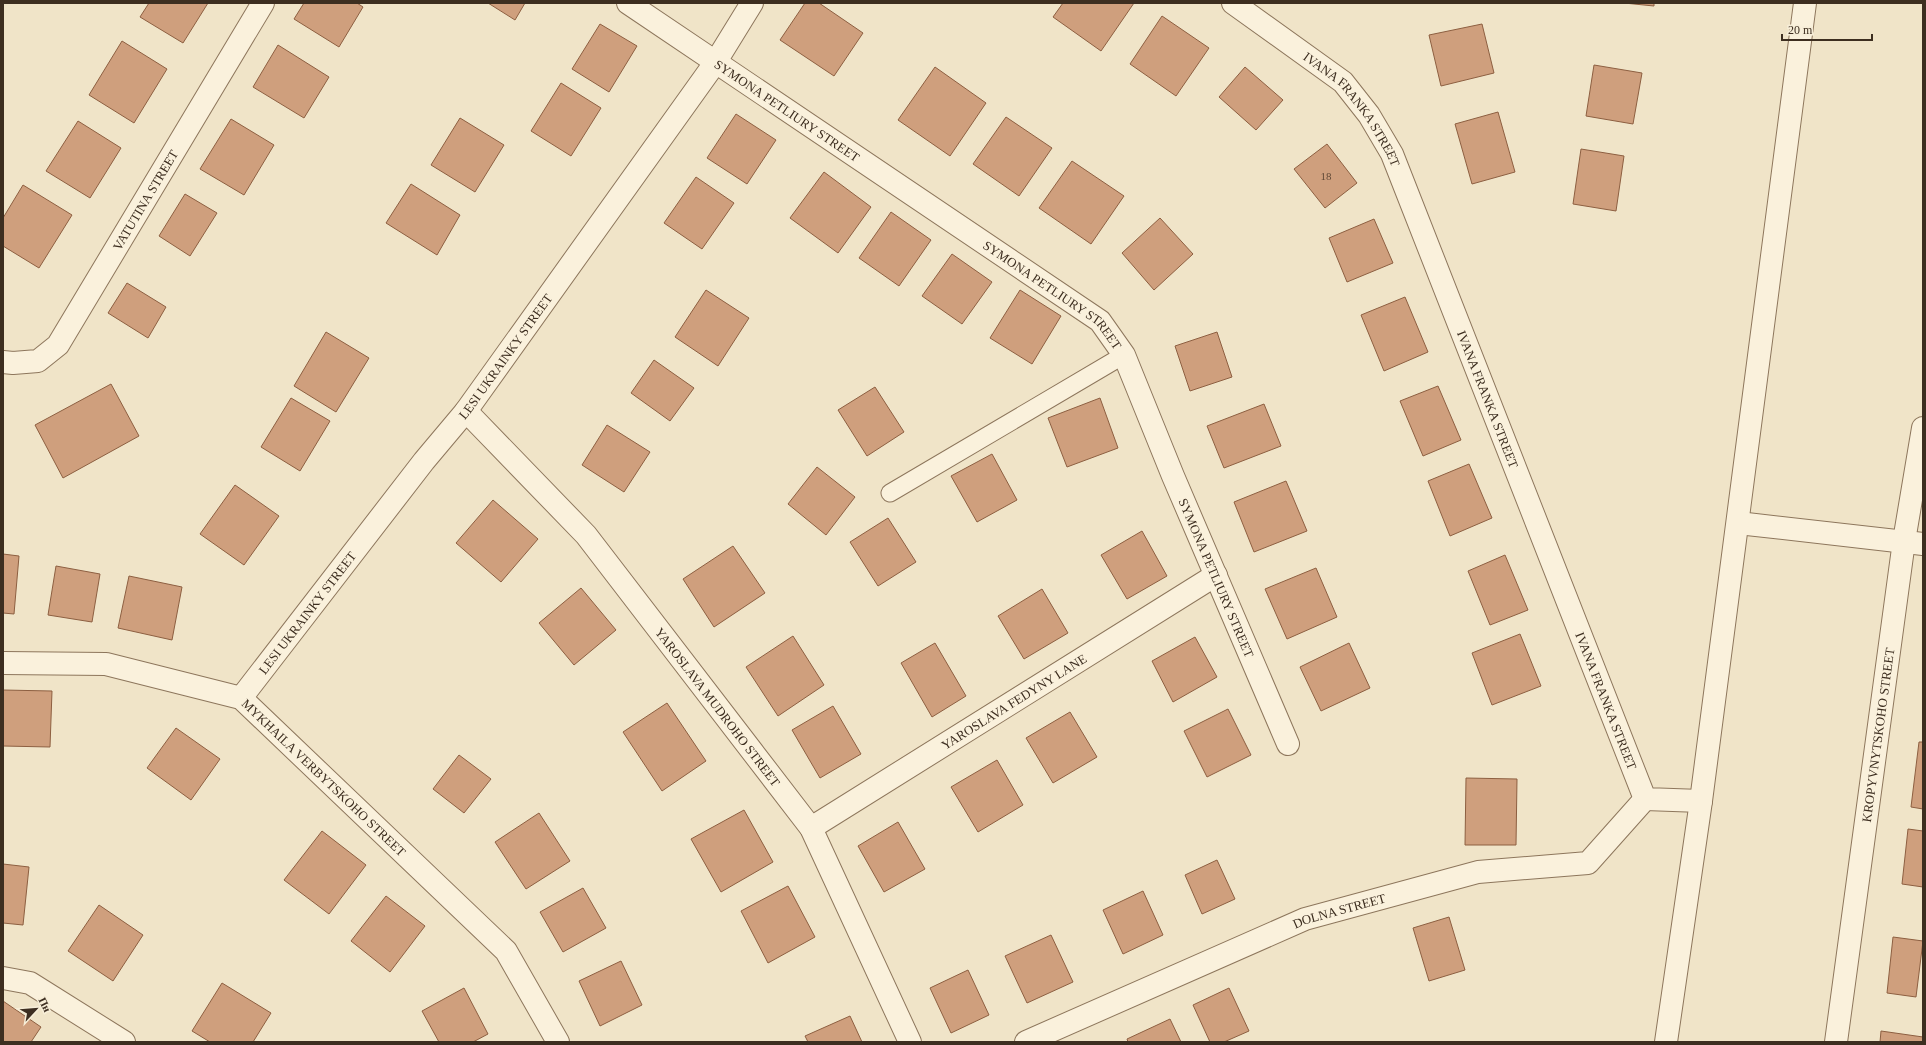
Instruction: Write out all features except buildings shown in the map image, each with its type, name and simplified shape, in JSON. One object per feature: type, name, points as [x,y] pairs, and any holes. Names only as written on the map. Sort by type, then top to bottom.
[{"type":"street","name":"VATUTINA STREET","points":[[3,362],[14,363],[38,361],[58,345],[263,3]]},
{"type":"street","name":"SYMONA PETLIURY STREET","points":[[628,3],[715,63],[1100,320],[1124,355],[1288,744]]},
{"type":"street","name":"LESI UKRAINKY STREET","points":[[241,698],[424,461],[466,411],[715,63],[752,3]]},
{"type":"street","name":"IVANA FRANKA STREET","points":[[1233,3],[1343,82],[1369,114],[1392,154],[1645,799]]},
{"type":"street","points":[[1666,1042],[1701,801],[1805,3]]},
{"type":"street","name":"YAROSLAVA MUDROHO STREET","points":[[466,411],[586,535],[811,828],[910,1042]]},
{"type":"street","name":"KROPYVNYTSKOHO STREET","points":[[1836,1042],[1914,543],[1923,428]]},
{"type":"street","points":[[1738,523],[1914,543]]},
{"type":"street","name":"YAROSLAVA FEDYNY LANE","points":[[811,828],[1216,575]]},
{"type":"street","name":"MYKHAILA VERBYTSKOHO STREET","points":[[3,662],[106,664],[241,698],[506,951],[558,1042]]},
{"type":"street","points":[[1645,799],[1701,801]]},
{"type":"street","name":"DOLNA STREET","points":[[1026,1042],[1305,919],[1478,872],[1588,863],[1645,799]]},
{"type":"street","points":[[3,978],[30,983],[124,1042]]},
{"type":"lane","points":[[890,493],[1124,355]]}]
